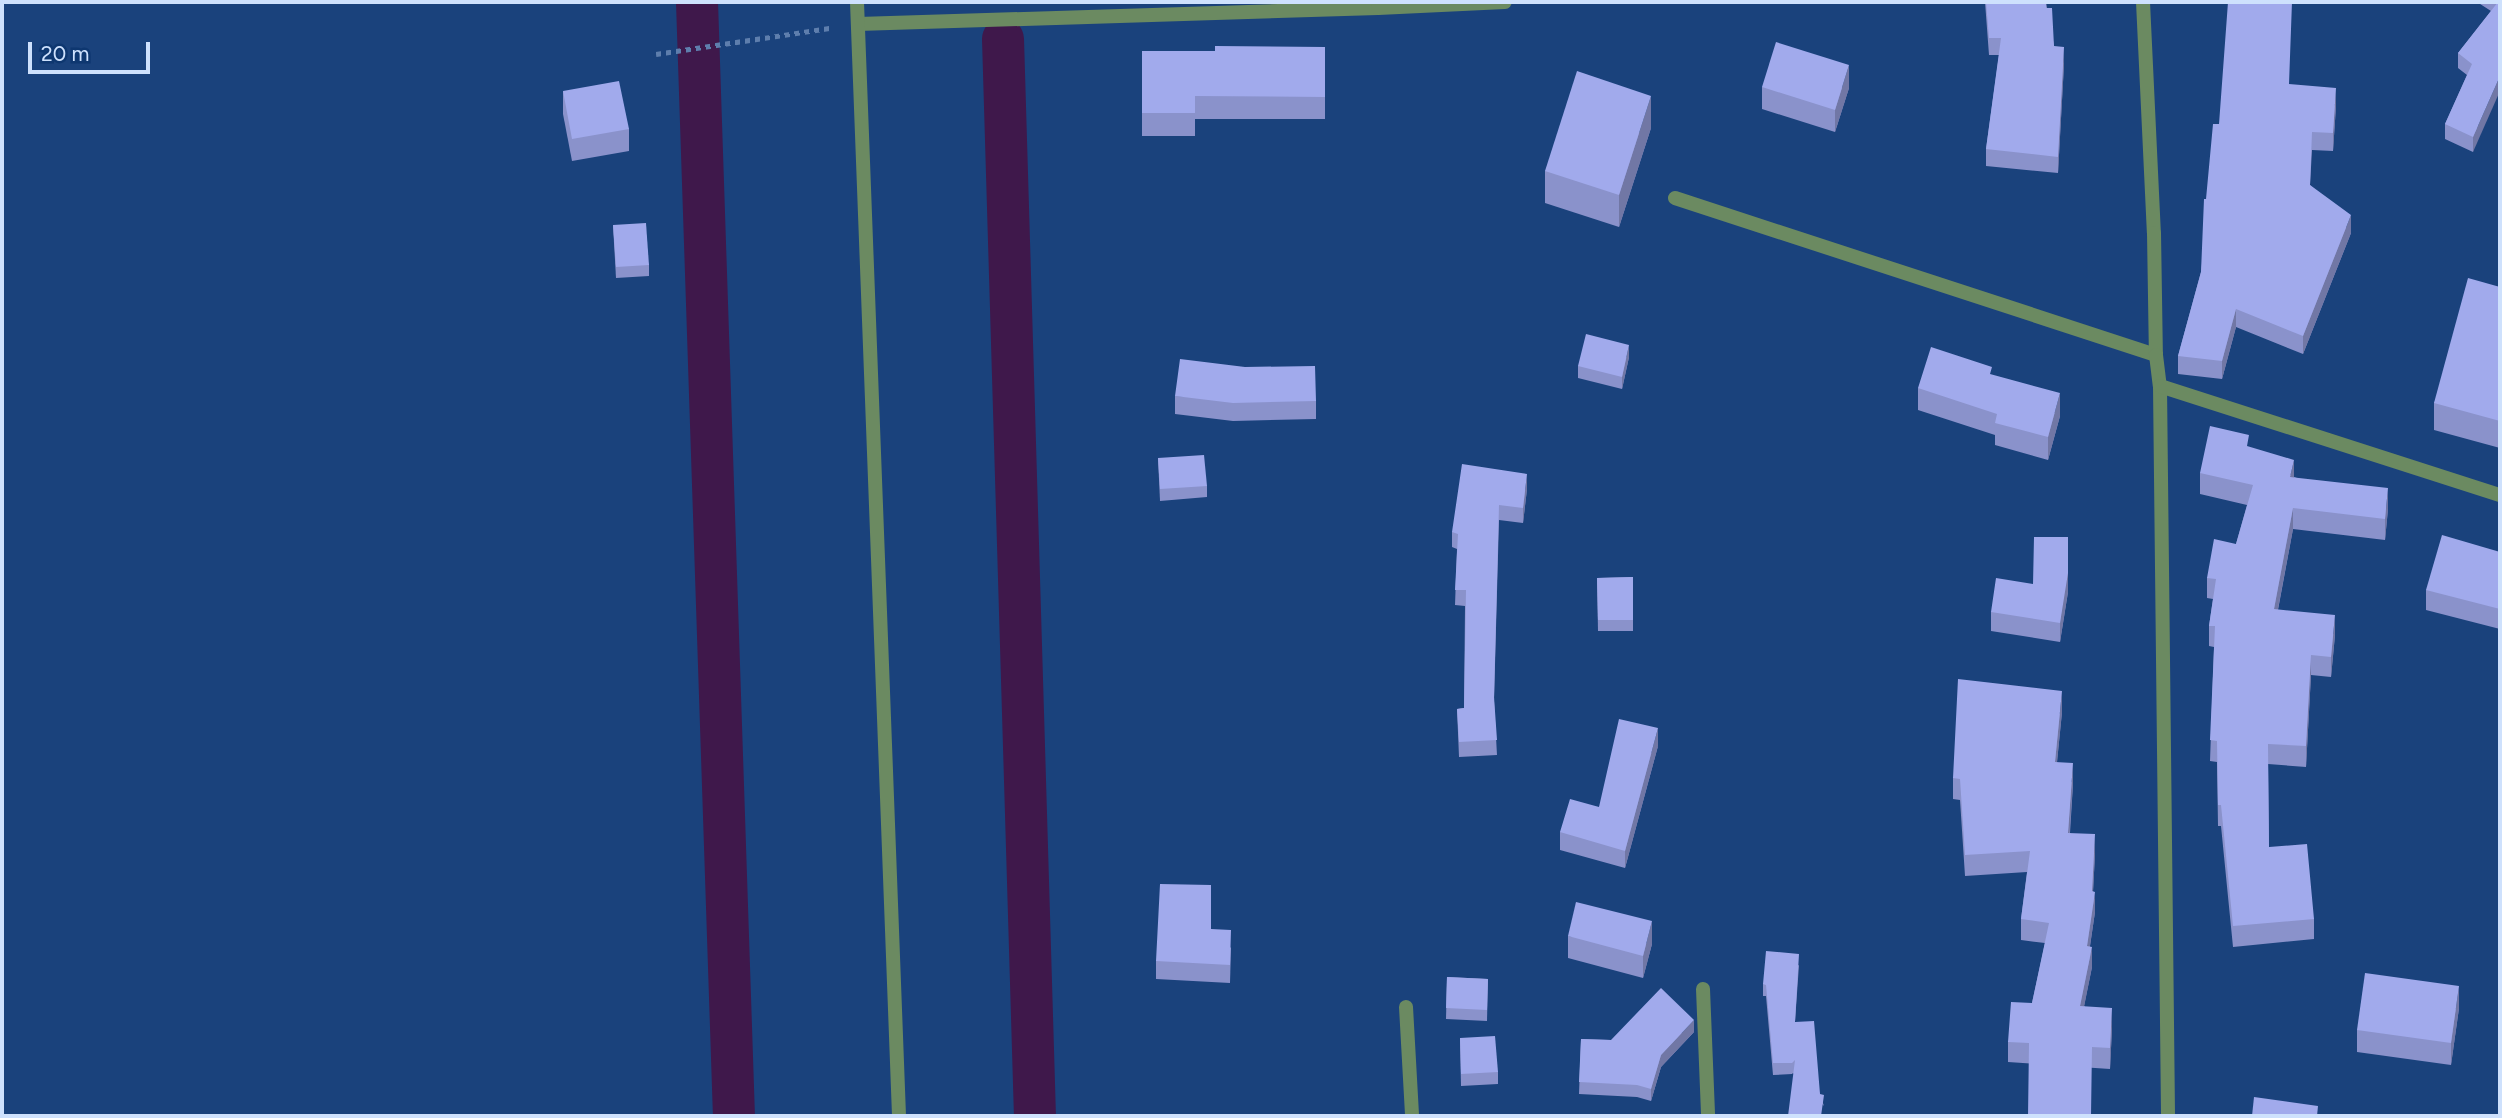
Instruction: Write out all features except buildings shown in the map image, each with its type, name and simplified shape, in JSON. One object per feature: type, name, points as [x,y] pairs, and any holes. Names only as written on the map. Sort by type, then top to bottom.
[{"type":"street","points":[[857,2],[899,1116]]},
{"type":"street","points":[[858,23],[1505,2]]},
{"type":"street","points":[[2143,2],[2154,233],[2156,355],[2160,386],[2168,1116]]},
{"type":"street","points":[[1675,198],[2156,355]]},
{"type":"street","points":[[2160,386],[2500,495]]},
{"type":"street","points":[[1703,989],[1708,1116]]},
{"type":"street","points":[[1406,1007],[1412,1116]]},
{"type":"path","points":[[656,54],[858,23]]},
{"type":"waterway","points":[[697,2],[734,1116]]},
{"type":"waterway","points":[[1003,39],[1035,1116]]}]
